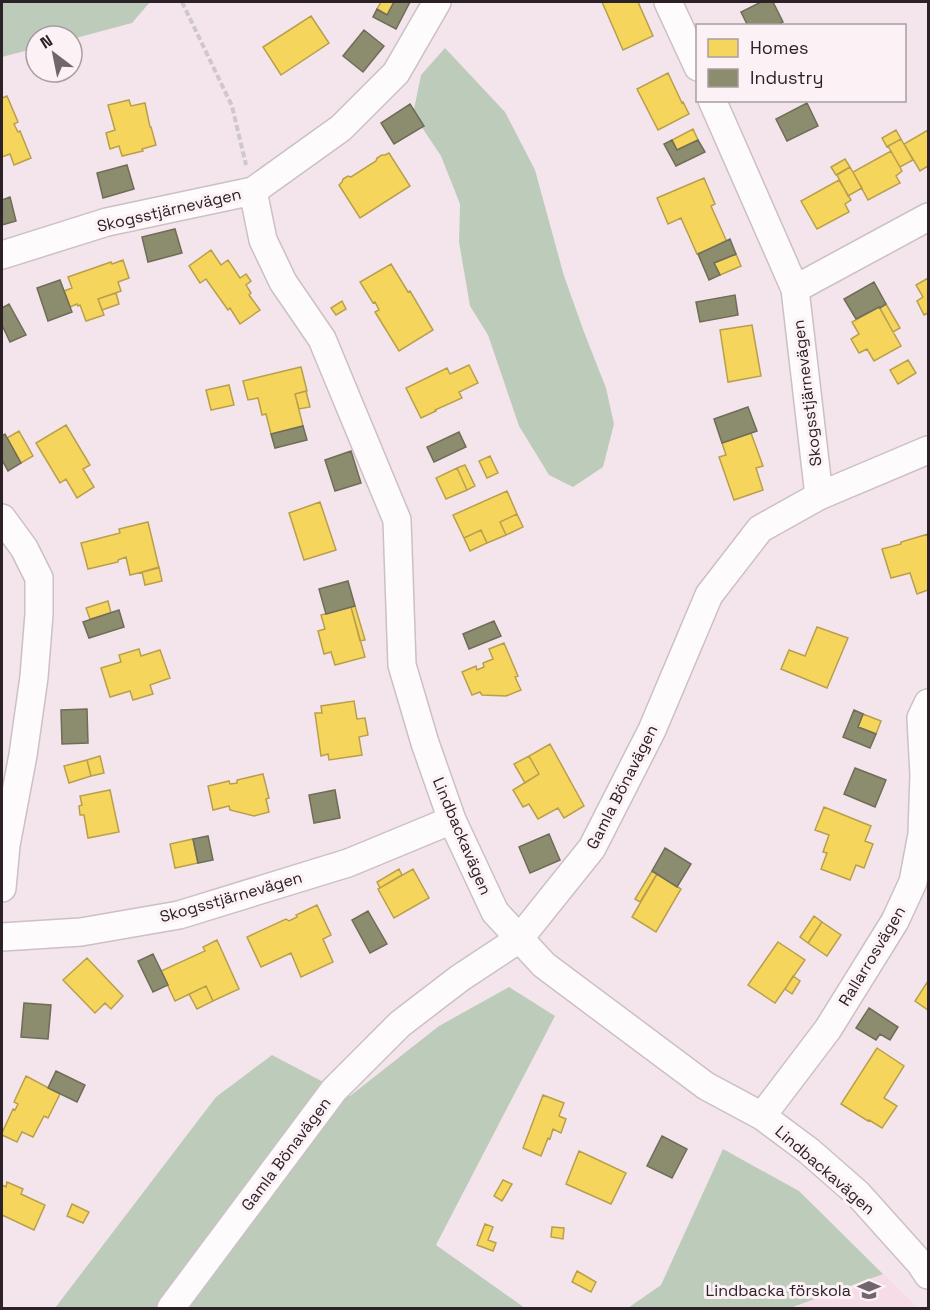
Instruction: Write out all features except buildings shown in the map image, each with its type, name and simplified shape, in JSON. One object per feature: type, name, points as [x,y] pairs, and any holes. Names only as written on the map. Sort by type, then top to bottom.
[{"type":"street","name":"Skogsstjärnevägen","points":[[2,255],[107,222],[253,191],[341,128],[396,73],[437,2]]},
{"type":"street","points":[[668,2],[696,63]]},
{"type":"street","name":"Skogsstjärnevägen","points":[[713,102],[795,289],[819,496]]},
{"type":"street","name":"Lindbackavägen","points":[[253,191],[263,240],[283,282],[322,339],[397,520],[402,665],[425,743],[452,820],[495,912],[544,965],[706,1086],[762,1116],[809,1151],[858,1194],[921,1263],[928,1275]]},
{"type":"street","points":[[795,289],[928,217]]},
{"type":"street","name":"Gamla Bönavägen","points":[[171,1308],[334,1090],[400,1024],[460,978],[519,939],[592,848],[652,730],[709,596],[760,529],[819,496],[928,450]]},
{"type":"street","points":[[2,518],[24,548],[39,578],[39,614],[34,677],[23,755],[6,845],[2,888]]},
{"type":"street","name":"Rallarrosvägen","points":[[762,1116],[828,1029],[896,921],[913,882],[922,834],[924,776],[921,718],[928,703]]},
{"type":"street","name":"Skogsstjärnevägen","points":[[2,937],[81,932],[179,915],[348,863],[452,820]]},
{"type":"path","points":[[182,2],[232,106],[253,191]]},
{"type":"shaded area","name":"Lindbacka förskola","points":[[883,1274],[918,1308],[790,1308],[793,1306]]},
{"type":"green space","points":[[2,2],[150,2],[132,23],[84,36],[84,24],[24,24],[24,51],[2,57]]},
{"type":"green space","points":[[445,48],[505,112],[535,170],[564,276],[606,388],[614,424],[603,467],[573,487],[549,475],[519,426],[488,335],[470,306],[459,242],[460,204],[441,156],[413,114],[421,75]]},
{"type":"green space","points":[[509,987],[555,1016],[436,1245],[525,1308],[55,1308],[216,1097],[272,1055],[350,1096],[439,1026]]},
{"type":"green space","points":[[723,1149],[799,1191],[883,1274],[790,1308],[628,1308],[661,1285]]},
{"type":"place","name":"Lindbacka förskola","points":[[869,1290]]}]
